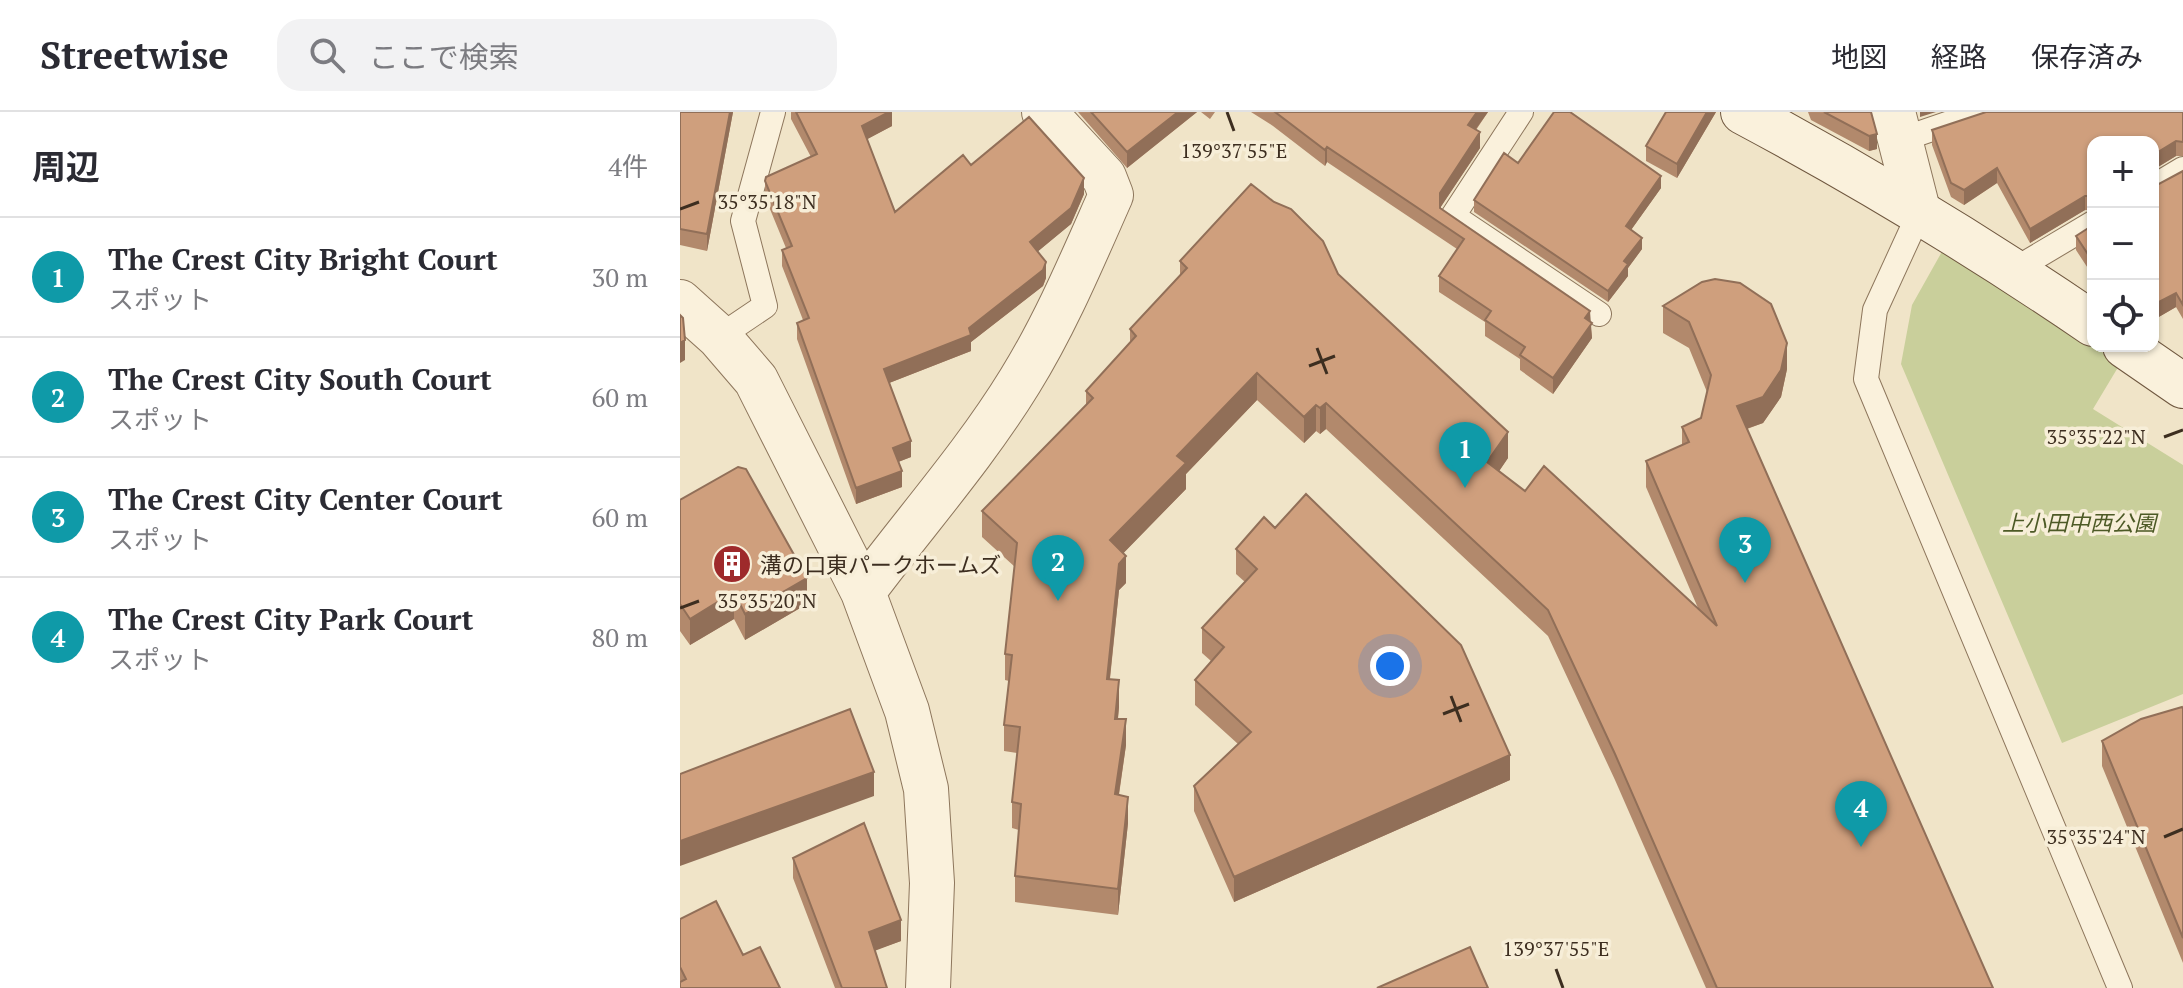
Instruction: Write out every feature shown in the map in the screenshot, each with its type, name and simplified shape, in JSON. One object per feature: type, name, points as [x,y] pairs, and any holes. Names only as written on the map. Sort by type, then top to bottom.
[{"type":"street","points":[[863,592],[967,457],[1020,381],[1065,296],[1111,195],[1104,177],[1044,112]]},
{"type":"street","points":[[1743,112],[1827,157],[2014,270],[2087,320]]},
{"type":"street","points":[[1896,126],[1919,214]]},
{"type":"street","points":[[680,302],[719,337],[756,380],[863,592],[907,711],[926,789],[932,883],[928,988]]},
{"type":"street","points":[[2134,352],[2183,386]]},
{"type":"lane","points":[[719,337],[765,306],[743,221],[773,112]]},
{"type":"lane","points":[[1521,112],[1453,216],[1599,314]]},
{"type":"lane","points":[[1896,126],[1982,112]]},
{"type":"lane","points":[[2159,183],[2183,169]]},
{"type":"lane","points":[[1919,214],[1875,310],[1866,379],[2120,988]]},
{"type":"lane","points":[[2014,270],[2087,227]]},
{"type":"green space","name":"上小田中西公園","points":[[1944,248],[2087,342],[2087,352],[2102,352],[2120,364],[2093,409],[2183,465],[2183,694],[2062,743],[1901,364],[1912,305]]},
{"type":"building","points":[[680,112],[730,112],[707,234],[680,229]]},
{"type":"building","points":[[796,112],[889,112],[862,126],[895,212],[963,155],[971,165],[1029,117],[1084,178],[1071,208],[1030,242],[1046,262],[1043,270],[969,328],[971,335],[884,369],[911,441],[893,448],[902,471],[856,488],[797,323],[809,318],[782,250],[792,246],[765,181],[766,177],[817,154]]},
{"type":"building","points":[[1091,112],[1178,112],[1127,152]]},
{"type":"building","points":[[1275,112],[1477,112],[1468,125],[1480,132],[1440,193],[1440,208],[1590,311],[1585,318],[1592,323],[1553,378],[1520,355],[1525,347],[1485,320],[1491,311],[1439,276],[1464,239],[1327,147],[1325,150]]},
{"type":"building","points":[[1554,112],[1570,112],[1661,176],[1626,226],[1642,238],[1624,261],[1628,264],[1608,291],[1474,200],[1504,153],[1518,163]]},
{"type":"building","points":[[1666,112],[1707,112],[1677,164],[1646,146]]},
{"type":"building","points":[[1824,112],[1871,112],[1877,134],[1869,136]]},
{"type":"building","points":[[1986,112],[2183,112],[2183,142],[2176,141],[2159,151],[2159,136],[2087,136],[2087,196],[2030,229],[1997,168],[1964,190],[1951,183],[1932,130]]},
{"type":"building","points":[[2183,171],[2183,305],[2176,293],[2159,302],[2159,184]]},
{"type":"building","points":[[1251,184],[1274,202],[1291,209],[1323,241],[1338,274],[1508,432],[1487,462],[1525,491],[1544,466],[1717,626],[1646,461],[1689,442],[1682,427],[1701,418],[1711,375],[1689,322],[1663,306],[1702,282],[1715,279],[1740,283],[1771,304],[1787,343],[1781,370],[1763,397],[1737,406],[1993,988],[1717,988],[1548,610],[1326,403],[1320,408],[1316,405],[1304,417],[1257,373],[1177,456],[1186,463],[1110,540],[1126,556],[1119,564],[1107,679],[1119,680],[1115,719],[1126,719],[1115,794],[1128,797],[1118,889],[1015,876],[1021,804],[1012,802],[1020,727],[1004,725],[1012,655],[1005,654],[1017,543],[982,511],[1093,398],[1086,391],[1136,336],[1130,329],[1187,268],[1180,261]]},
{"type":"building","points":[[2087,229],[2087,253],[2076,236]]},
{"type":"building","points":[[680,315],[685,340],[680,343]]},
{"type":"building","name":"溝の口東パークホームズ","points":[[738,467],[746,469],[807,578],[745,614],[734,592],[690,619],[680,604],[680,500]]},
{"type":"building","points":[[1306,494],[1461,645],[1510,755],[1234,877],[1194,786],[1251,732],[1195,680],[1224,647],[1202,628],[1257,569],[1236,549],[1264,517],[1275,528]]},
{"type":"building","points":[[2182,707],[2183,938],[2102,741],[2141,719]]},
{"type":"building","points":[[850,709],[874,772],[680,841],[680,774]]},
{"type":"building","points":[[864,823],[901,920],[869,932],[887,988],[842,988],[793,858]]},
{"type":"building","points":[[716,901],[743,955],[760,947],[780,988],[680,988],[680,982],[686,979],[680,967],[680,919]]},
{"type":"building","points":[[1470,947],[1488,988],[1377,988]]},
{"type":"place","name":"The Crest City Bright Court","points":[[1465,488]]},
{"type":"place","name":"溝の口東パークホームズ","points":[[732,564]]},
{"type":"place","name":"The Crest City Center Court","points":[[1745,583]]},
{"type":"place","name":"The Crest City South Court","points":[[1058,601]]},
{"type":"place","name":"The Crest City Park Court","points":[[1861,847]]}]
